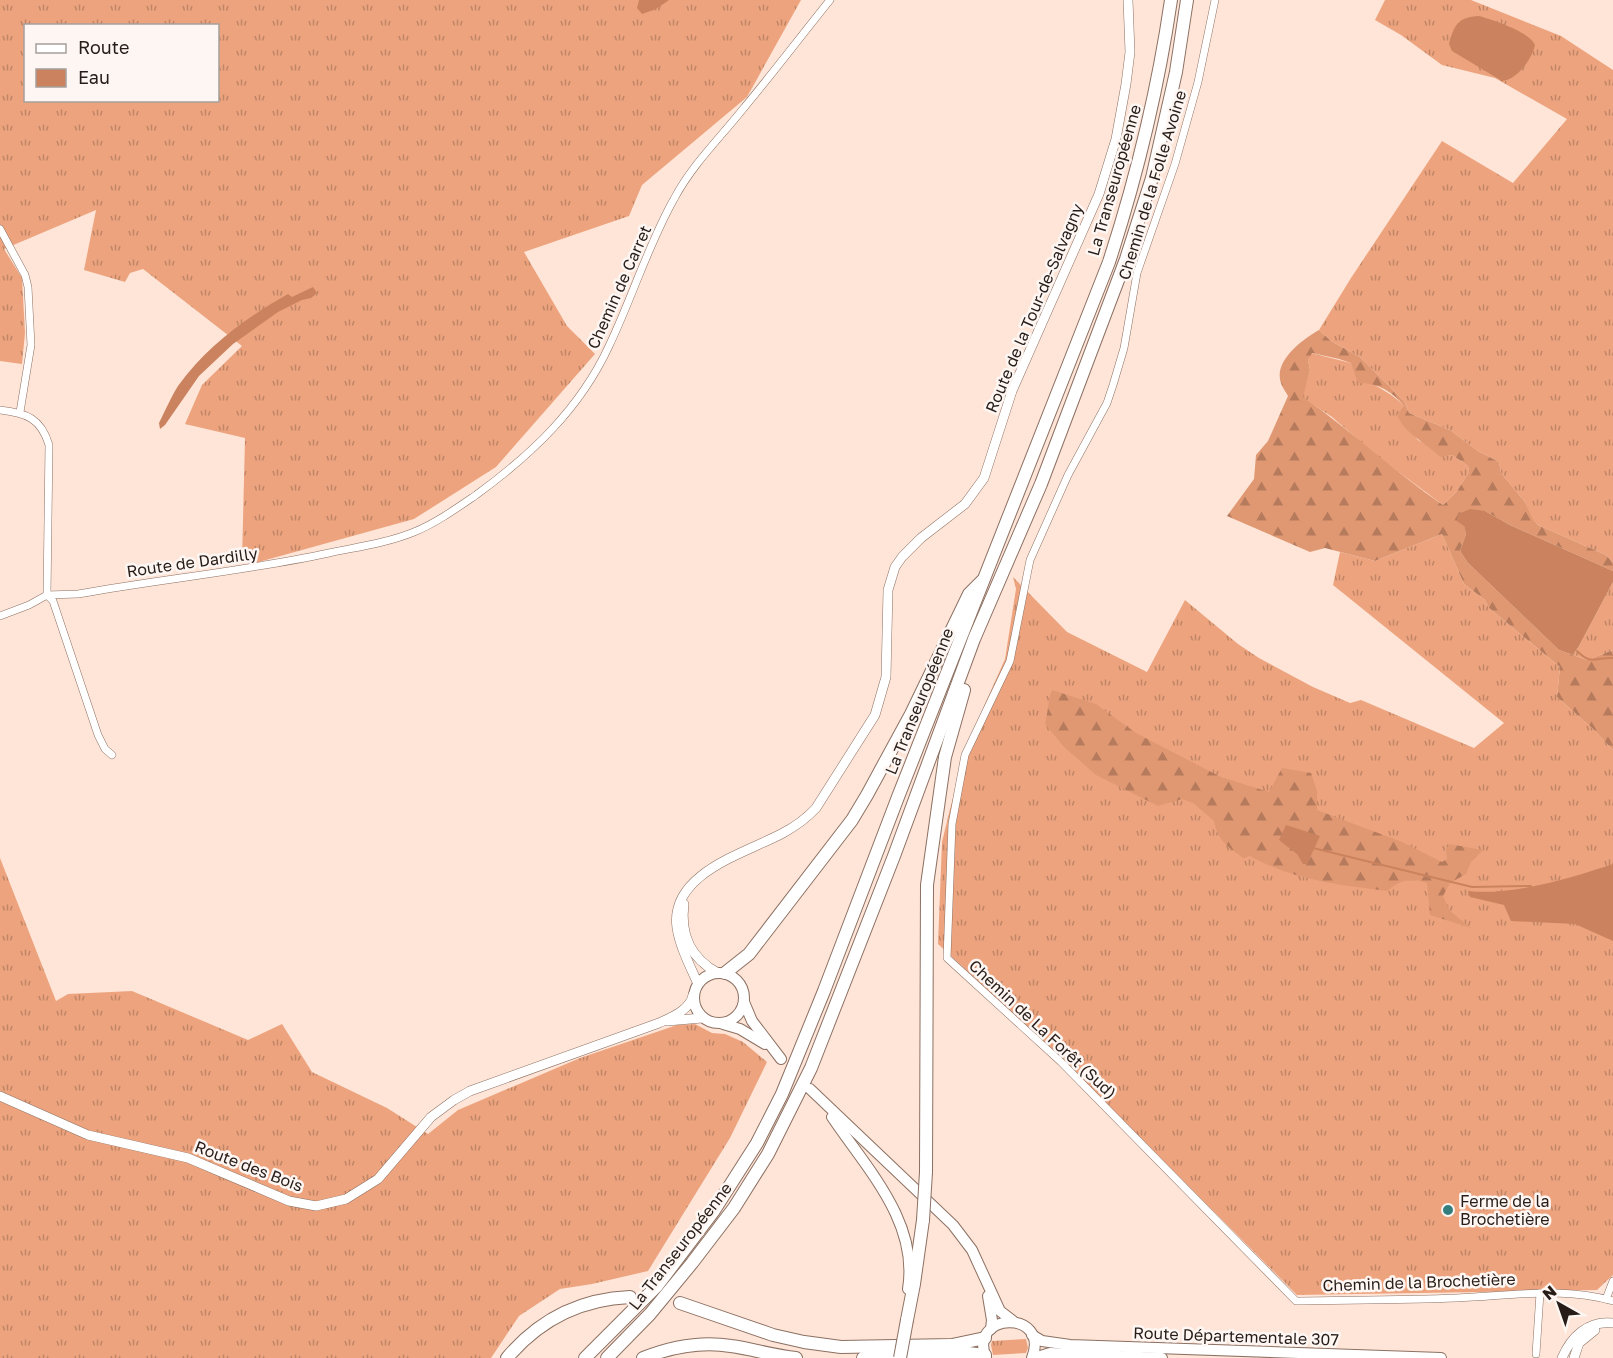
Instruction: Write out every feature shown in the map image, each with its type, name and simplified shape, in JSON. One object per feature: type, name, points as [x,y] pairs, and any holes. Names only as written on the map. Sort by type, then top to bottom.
[{"type":"highway","name":"La Transeuropéenne","points":[[585,1358],[657,1286],[719,1204],[757,1143],[782,1094],[1109,262],[1126,211],[1154,98],[1171,0]]},
{"type":"highway","name":"La Transeuropéenne","points":[[607,1358],[650,1314],[734,1208],[768,1154],[811,1068],[865,933],[975,639],[1041,484],[1126,259],[1155,166],[1176,72],[1187,0]]},
{"type":"highway","points":[[722,973],[749,954],[852,820],[911,714],[969,594],[986,578]]},
{"type":"highway","points":[[900,1358],[904,1320],[914,1284],[923,1220],[926,1172],[927,885],[945,757],[972,663],[975,639]]},
{"type":"highway","points":[[507,1358],[544,1324],[574,1308],[593,1302],[630,1297]]},
{"type":"highway","points":[[680,1303],[773,1335],[831,1346],[952,1345],[988,1334]]},
{"type":"highway","points":[[643,1358],[663,1350],[695,1345],[729,1346],[796,1358]]},
{"type":"highway","points":[[863,1358],[960,1352],[986,1357]]},
{"type":"main road","points":[[772,1050],[740,1029],[715,1024],[702,1018],[694,1005],[693,995],[698,984],[710,974],[722,973],[738,981],[752,1021],[781,1059]]},
{"type":"main road","points":[[723,1024],[737,1016],[744,1002]]},
{"type":"main road","points":[[810,1089],[953,1225],[972,1250],[985,1278],[990,1305],[986,1357]]},
{"type":"main road","points":[[820,1099],[860,1155],[900,1223],[909,1250],[910,1265],[904,1320]]},
{"type":"main road","name":"Route Départementale 307","points":[[985,1278],[1000,1311],[1014,1322],[1025,1326],[1032,1335],[1042,1341],[1070,1346],[1441,1358]]},
{"type":"main road","points":[[988,1334],[999,1323],[1014,1322]]},
{"type":"main road","points":[[1032,1335],[1035,1347],[1033,1358]]},
{"type":"main road","name":"Route Départementale 307","points":[[1033,1358],[1050,1353],[1162,1358]]},
{"type":"street","name":"Chemin de Carret","points":[[390,539],[414,532],[470,499],[499,478],[544,439],[567,414],[587,387],[608,350],[658,231],[673,200],[690,173],[830,0]]},
{"type":"street","name":"Route de la Tour-de-Salvagny","points":[[698,984],[680,941],[677,926],[676,915],[685,895],[695,880],[713,866],[784,833],[805,819],[816,808],[875,715],[886,677],[888,590],[895,567],[921,538],[965,504],[984,478],[1012,391],[1099,194],[1116,139],[1130,52],[1128,0]]},
{"type":"street","name":"Chemin de la Folle Avoine","points":[[1068,475],[1107,403],[1113,385],[1124,348],[1137,273],[1175,164],[1198,82],[1215,0]]},
{"type":"street","points":[[0,230],[25,275],[28,287],[30,345],[20,412]]},
{"type":"street","points":[[0,410],[20,412],[35,420],[42,427],[49,445],[47,595],[53,601],[98,735],[105,749],[112,755]]},
{"type":"street","name":"Chemin de La Forêt (Sud)","points":[[1068,475],[1030,560],[1010,661],[965,755],[952,824],[947,958],[1045,1047],[1296,1300]]},
{"type":"street","name":"Route de Dardilly","points":[[0,616],[47,595],[78,594],[273,564],[390,539]]},
{"type":"street","points":[[685,895],[683,925],[688,943],[705,966],[722,973]]},
{"type":"street","name":"Route des Bois","points":[[0,1096],[88,1134],[188,1158],[289,1201],[316,1206],[346,1199],[378,1179],[431,1117],[470,1091],[659,1023],[684,1009],[690,1004],[693,995]]},
{"type":"street","name":"Route des Bois","points":[[659,1023],[702,1018]]},
{"type":"street","points":[[1609,1300],[1613,1281]]},
{"type":"street","points":[[1536,1354],[1540,1293]]},
{"type":"street","name":"Chemin de la Brochetière","points":[[1296,1300],[1456,1298],[1540,1293],[1577,1294],[1609,1300]]},
{"type":"street","points":[[1562,1358],[1573,1338],[1582,1331],[1595,1324],[1613,1324]]},
{"type":"street","points":[[1574,1358],[1579,1343],[1587,1335],[1613,1324]]},
{"type":"green space","points":[[0,0],[801,0],[747,97],[642,185],[629,216],[524,252],[567,326],[595,354],[496,467],[414,519],[255,563],[242,560],[245,438],[185,424],[202,385],[242,346],[143,269],[130,273],[125,282],[84,270],[96,210],[4,249],[22,278],[25,333],[22,364],[0,361]]},
{"type":"green space","points":[[1385,0],[1471,0],[1561,36],[1613,70],[1613,562],[1606,555],[1538,525],[1532,520],[1525,502],[1501,473],[1499,462],[1478,451],[1450,430],[1409,413],[1404,401],[1360,357],[1331,341],[1319,330],[1442,141],[1513,183],[1567,119],[1495,78],[1442,65],[1401,35],[1375,20]]},
{"type":"green space","points":[[1319,330],[1331,341],[1360,357],[1404,401],[1409,413],[1450,430],[1478,451],[1499,462],[1501,473],[1525,502],[1533,520],[1538,525],[1606,555],[1613,562],[1613,571],[1510,525],[1485,511],[1464,525],[1466,534],[1460,551],[1468,563],[1559,650],[1587,660],[1613,650],[1613,750],[1557,697],[1560,667],[1489,608],[1485,600],[1464,584],[1442,534],[1375,561],[1325,548],[1310,552],[1227,516],[1254,479],[1256,455],[1268,441],[1288,396],[1281,383],[1281,367],[1291,352]],"holes":[[[1312,353],[1351,363],[1358,383],[1378,386],[1390,392],[1400,401],[1404,406],[1397,415],[1416,438],[1440,457],[1452,455],[1468,466],[1469,472],[1457,491],[1443,505],[1303,397],[1310,370],[1308,360]]]},
{"type":"green space","points":[[1311,353],[1351,363],[1362,376],[1392,395],[1405,407],[1397,415],[1418,440],[1440,456],[1452,455],[1468,466],[1469,472],[1457,491],[1443,505],[1377,456],[1332,417],[1302,397],[1310,370],[1308,360]]},
{"type":"green space","points":[[1442,534],[1464,584],[1485,600],[1489,608],[1560,667],[1557,697],[1613,750],[1613,1275],[1597,1290],[1297,1295],[1056,1053],[938,944],[942,842],[964,757],[1005,659],[1016,589],[1013,577],[1067,632],[1147,672],[1185,600],[1238,644],[1313,687],[1350,703],[1361,700],[1474,748],[1504,723],[1333,585],[1340,552],[1375,561]]},
{"type":"green space","points":[[1613,582],[1613,650],[1587,660],[1573,655],[1579,646]]},
{"type":"green space","points":[[1052,690],[1096,704],[1136,733],[1221,777],[1269,792],[1282,768],[1311,773],[1317,791],[1317,810],[1402,842],[1442,862],[1447,859],[1446,850],[1449,844],[1483,850],[1471,862],[1466,874],[1450,883],[1443,896],[1450,911],[1471,928],[1430,915],[1427,883],[1416,880],[1406,881],[1387,891],[1317,880],[1283,871],[1250,856],[1243,858],[1224,842],[1218,834],[1214,821],[1193,803],[1182,799],[1158,806],[1096,775],[1064,747],[1045,724]]},
{"type":"green space","points":[[0,858],[56,1001],[68,994],[132,991],[248,1040],[282,1024],[312,1072],[387,1108],[428,1134],[458,1110],[580,1058],[677,1025],[695,1024],[712,1033],[725,1034],[743,1042],[767,1062],[730,1138],[648,1271],[560,1289],[519,1316],[491,1358],[0,1358]]},
{"type":"green space","points":[[1026,1339],[1028,1348],[1026,1353],[993,1355],[992,1341]]},
{"type":"water","points":[[639,0],[669,0],[656,9],[642,14],[637,8]]},
{"type":"water","points":[[1479,16],[1519,31],[1535,45],[1523,68],[1508,80],[1502,81],[1452,51],[1449,44],[1458,23],[1466,18]]},
{"type":"water","points":[[313,287],[317,293],[311,298],[278,312],[233,344],[199,376],[160,429],[159,423],[170,399],[201,358],[228,334],[273,303],[288,294],[292,297]]},
{"type":"water","points":[[1470,509],[1485,511],[1510,525],[1613,571],[1613,582],[1573,655],[1559,650],[1468,563],[1460,551],[1466,534],[1464,526],[1457,521],[1458,514]]},
{"type":"water","points":[[1286,825],[1320,836],[1307,864],[1303,864],[1297,854],[1279,840]]},
{"type":"water","points":[[1613,864],[1613,941],[1575,924],[1511,921],[1504,905],[1470,897],[1468,891],[1503,891],[1522,888],[1579,875]]},
{"type":"waterway","points":[[1577,651],[1590,660],[1613,658]]},
{"type":"waterway","points":[[1313,848],[1472,887],[1531,886]]},
{"type":"place","name":"Ferme de la Brochetière","points":[[1448,1210]]}]
